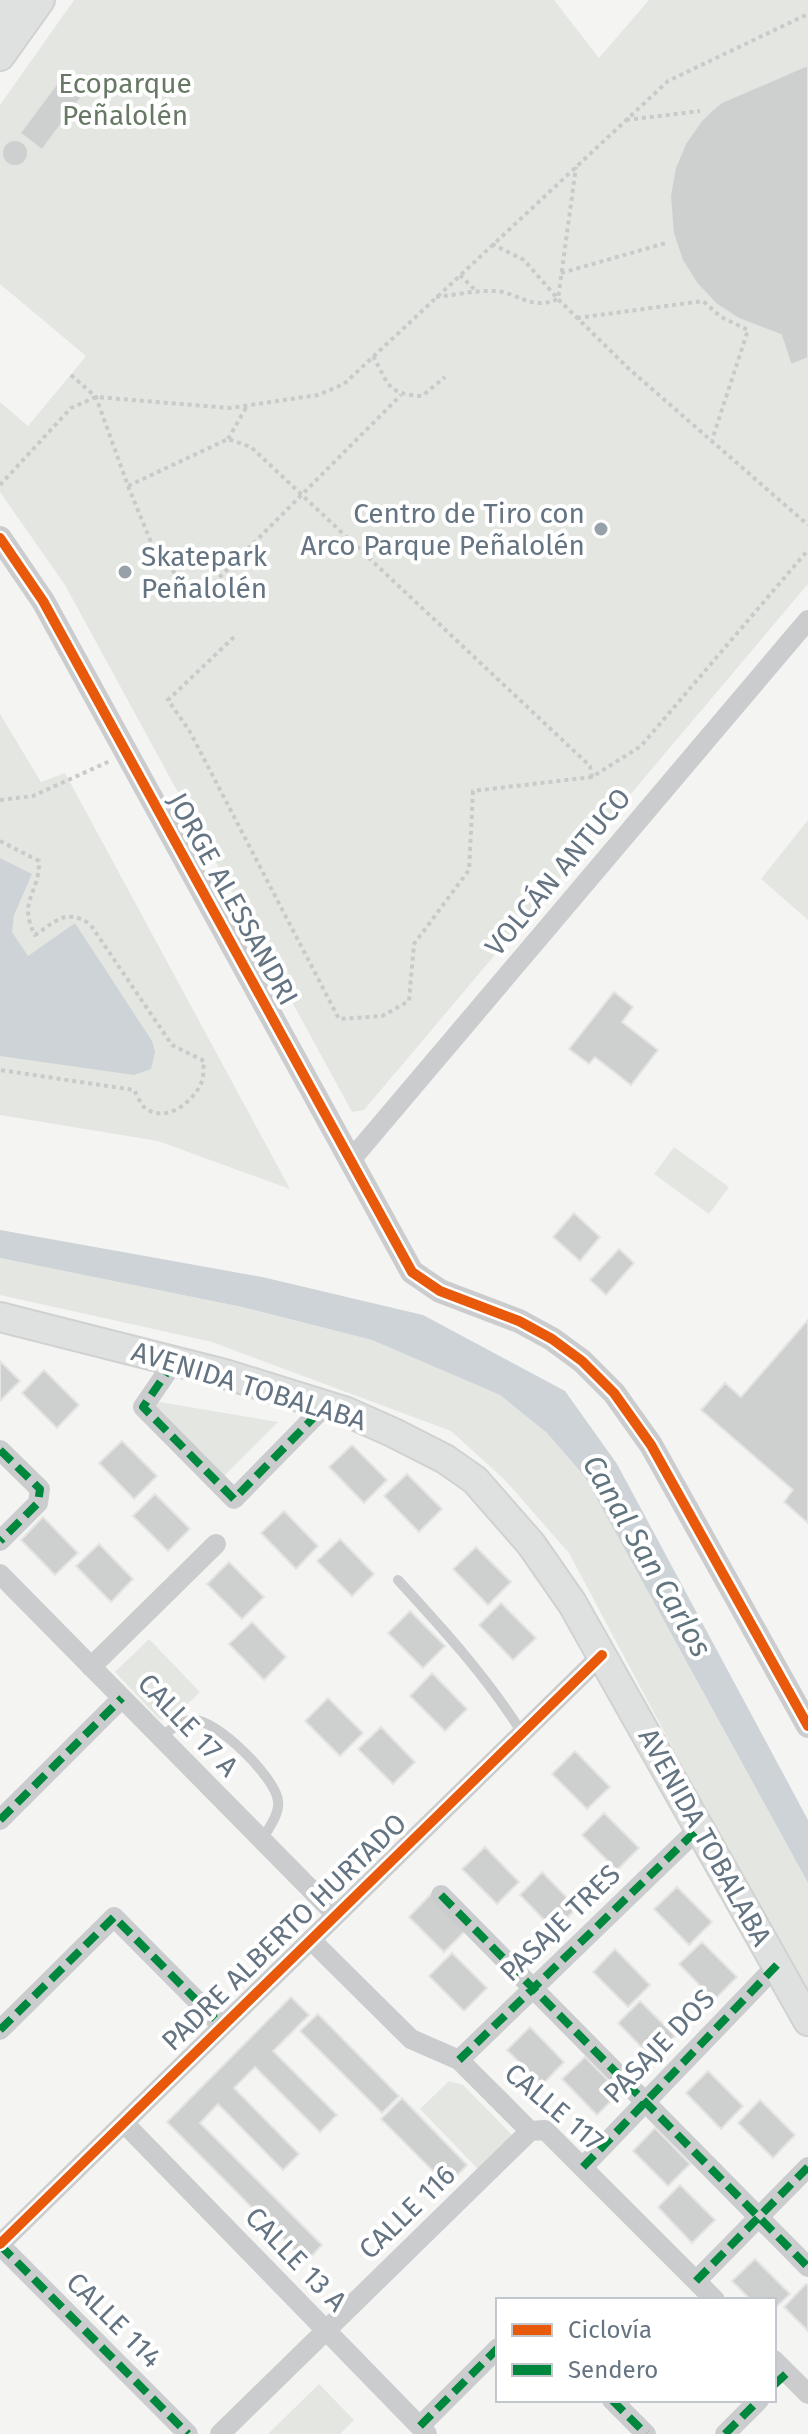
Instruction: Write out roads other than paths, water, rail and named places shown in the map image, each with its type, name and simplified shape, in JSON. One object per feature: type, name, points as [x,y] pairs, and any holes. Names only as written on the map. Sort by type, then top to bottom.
[{"type":"main road","points":[[7,0],[8,45]]},
{"type":"main road","points":[[8,45],[40,0]]},
{"type":"main road","name":"AVENIDA TOBALABA","points":[[0,1317],[326,1405],[404,1438],[445,1459],[475,1480],[531,1544],[572,1603],[808,2021]]},
{"type":"street","name":"JORGE ALESSANDRI","points":[[0,538],[43,601],[412,1272],[424,1282],[544,1334],[582,1361],[614,1393],[651,1445],[808,1726]]},
{"type":"street","name":"VOLCÁN ANTUCO","points":[[350,1161],[808,620]]},
{"type":"street","points":[[174,1362],[143,1407],[234,1499],[326,1405]]},
{"type":"street","points":[[0,1450],[40,1489],[38,1503],[0,1541]]},
{"type":"street","points":[[91,1667],[216,1544]]},
{"type":"street","name":"CALLE 17 A","points":[[0,1574],[336,1915]]},
{"type":"street","name":"PADRE ALBERTO HURTADO","points":[[0,2244],[602,1655]]},
{"type":"street","points":[[0,1820],[122,1698]]},
{"type":"street","name":"PASAJE TRES","points":[[459,2060],[700,1827]]},
{"type":"street","points":[[441,1895],[808,2267]]},
{"type":"street","points":[[0,2030],[114,1917],[222,2026]]},
{"type":"street","name":"CALLE 117","points":[[311,1940],[411,2039],[459,2060],[530,2131],[545,2130],[713,2298]]},
{"type":"street","name":"PASAJE DOS","points":[[583,2167],[777,1965]]},
{"type":"street","name":"CALLE 13 A","points":[[124,2123],[424,2430]]},
{"type":"street","name":"CALLE 116","points":[[220,2434],[530,2131]]},
{"type":"street","points":[[696,2281],[808,2167]]},
{"type":"street","name":"CALLE 114","points":[[0,2244],[188,2434]]},
{"type":"street","points":[[424,2430],[496,2350]]},
{"type":"street","points":[[778,2373],[808,2394]]},
{"type":"street","points":[[614,2402],[646,2434]]},
{"type":"street","points":[[725,2434],[757,2402]]},
{"type":"lane","points":[[398,1580],[500,1697],[522,1733]]},
{"type":"lane","points":[[160,1737],[190,1719],[206,1721],[263,1771],[279,1803],[262,1840]]},
{"type":"water","points":[[0,858],[32,874],[14,915],[12,932],[28,956],[75,923],[152,1041],[155,1052],[151,1069],[134,1075],[0,1056]]},
{"type":"water","name":"Canal San Carlos","points":[[0,1230],[262,1277],[423,1315],[565,1391],[617,1464],[808,1820],[808,1883],[585,1477],[547,1433],[500,1395],[372,1340],[242,1307],[0,1258]]},
{"type":"place","name":"Centro de Tiro con Arco Parque Peñalolén","points":[[601,529]]},
{"type":"place","name":"Skatepark Peñalolén","points":[[125,572]]},
{"type":"park label","name":"Ecoparque Peñalolén","points":[[125,99]]}]
